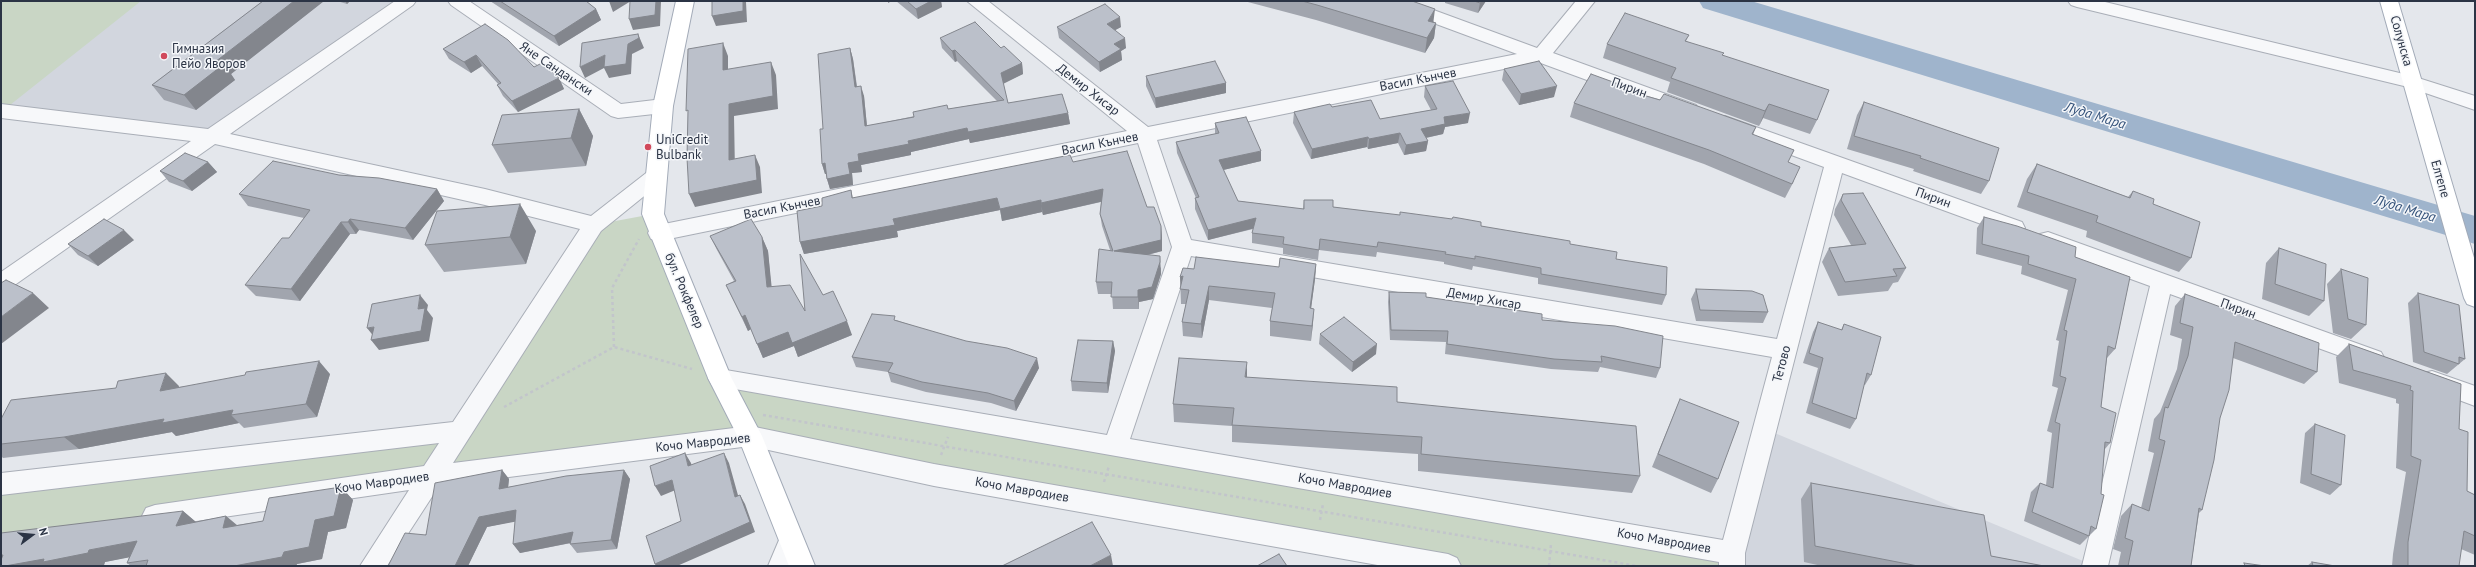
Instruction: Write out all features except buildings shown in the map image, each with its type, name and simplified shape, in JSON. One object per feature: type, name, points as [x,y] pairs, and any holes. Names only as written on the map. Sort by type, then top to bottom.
[{"type":"main road","name":"бул. Рокфелер","points":[[685,1],[663,106],[656,175],[656,224],[720,378],[750,436],[802,566]]},
{"type":"main road","name":"Солунска","points":[[2389,1],[2412,82]]},
{"type":"main road","name":"Елтепе","points":[[2412,82],[2475,298]]},
{"type":"street","points":[[1,283],[407,1]]},
{"type":"street","name":"Яне Сандански","points":[[457,1],[618,111],[663,106]]},
{"type":"street","name":"Демир Хисар","points":[[976,1],[1145,135]]},
{"type":"street","name":"Пирин","points":[[1392,1],[2393,366]]},
{"type":"street","points":[[1541,55],[1586,1]]},
{"type":"street","points":[[2077,1],[2131,7],[2412,82],[2475,103]]},
{"type":"street","name":"Васил Кънчев","points":[[656,224],[1145,135],[1541,55]]},
{"type":"street","points":[[1,111],[213,137],[485,197],[594,225]]},
{"type":"street","points":[[1116,446],[1183,247],[1145,135]]},
{"type":"street","name":"Тетово","points":[[1732,559],[1836,163]]},
{"type":"street","points":[[373,566],[459,431],[594,225],[656,175]]},
{"type":"street","name":"Демир Хисар","points":[[1183,247],[1786,350]]},
{"type":"street","points":[[2095,566],[2162,282]]},
{"type":"street","points":[[2415,374],[2475,396]]},
{"type":"street","name":"Кочо Мавродиев","points":[[720,378],[1328,483],[1732,559]]},
{"type":"street","points":[[1,484],[459,431]]},
{"type":"street","name":"Кочо Мавродиев","points":[[133,519],[431,476],[750,436],[934,475],[1448,566]]},
{"type":"street","points":[[780,566],[791,541]]},
{"type":"path","points":[[614,347],[612,288],[656,224]]},
{"type":"path","points":[[500,409],[614,347],[720,378]]},
{"type":"path","points":[[737,410],[944,448],[1636,566]]},
{"type":"path","points":[[934,475],[956,418]]},
{"type":"path","points":[[1097,504],[1116,446]]},
{"type":"path","points":[[1315,542],[1328,483]]},
{"type":"shaded area","name":"Гимназия Пейо Яворов","points":[[1,1],[404,1],[213,137],[1,111]]},
{"type":"shaded area","points":[[1765,429],[2095,566],[1732,566]]},
{"type":"green space","points":[[1,1],[141,1],[10,105],[1,103]]},
{"type":"green space","points":[[653,214],[720,378],[1732,553],[1732,566],[1448,566],[750,436],[1,535],[1,484],[459,431],[594,225]]},
{"type":"waterway","name":"Луда Мара","points":[[1715,1],[2475,230]]},
{"type":"place","name":"Гимназия Пейо Яворов","points":[[164,56]]},
{"type":"place","name":"UniCredit Bulbank","points":[[648,147]]}]
